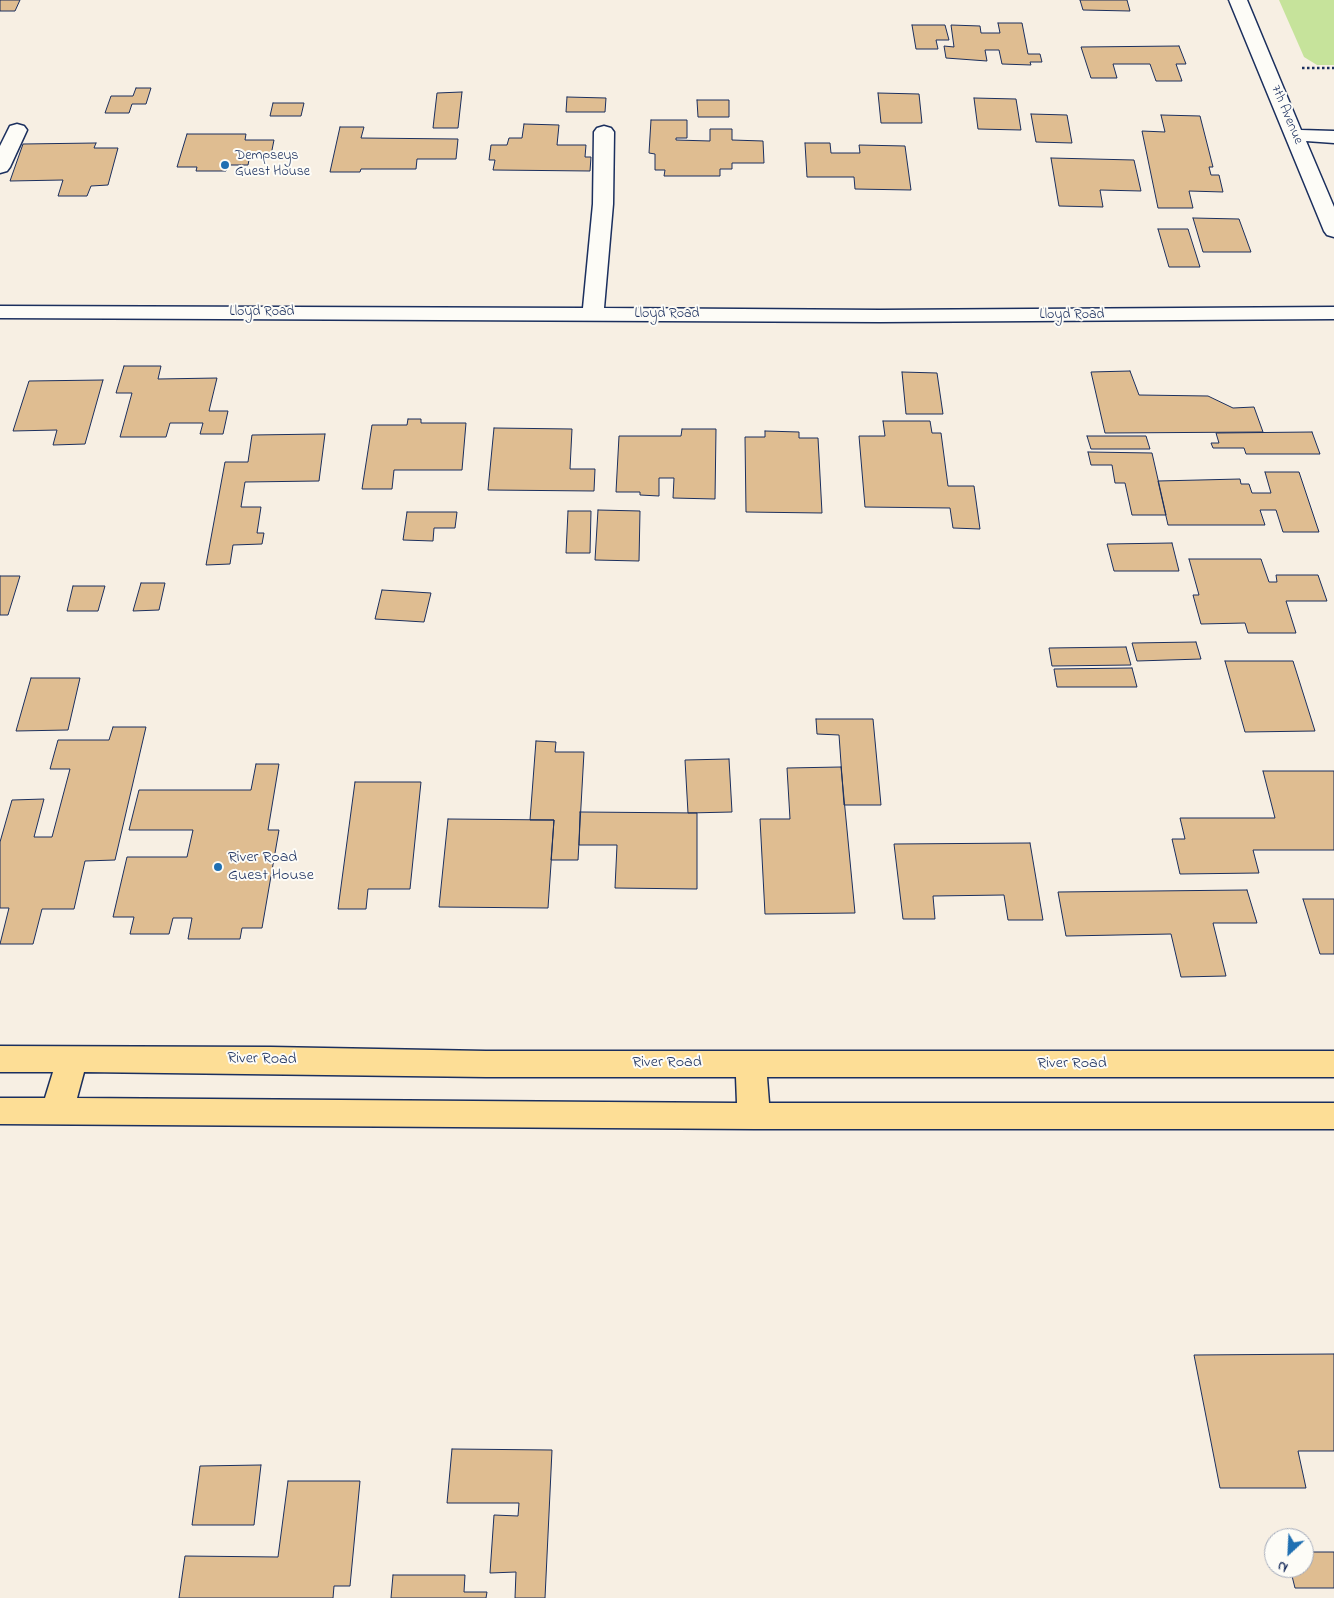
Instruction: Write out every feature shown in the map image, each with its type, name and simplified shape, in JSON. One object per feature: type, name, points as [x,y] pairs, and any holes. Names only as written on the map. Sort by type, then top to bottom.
[{"type":"main road","name":"River Road","points":[[0,1059],[271,1060],[486,1064],[1334,1064]]},
{"type":"main road","points":[[57,1112],[72,1059]]},
{"type":"main road","points":[[750,1063],[754,1116]]},
{"type":"main road","points":[[0,1111],[754,1116],[1334,1116]]},
{"type":"street","name":"7th Avenue","points":[[1238,0],[1334,231]]},
{"type":"street","points":[[0,167],[17,130]]},
{"type":"street","points":[[592,315],[603,204],[604,132]]},
{"type":"street","points":[[1294,136],[1334,136]]},
{"type":"street","name":"Lloyd Road","points":[[0,312],[1164,316],[1334,313]]},
{"type":"green space","points":[[1279,0],[1334,0],[1334,65],[1317,65],[1304,57]]},
{"type":"building","points":[[0,0],[20,0],[15,11],[0,11]]},
{"type":"building","points":[[1080,0],[1127,0],[1130,11],[1083,10]]},
{"type":"building","points":[[998,23],[1022,23],[1028,54],[1040,54],[1042,62],[1030,62],[1031,65],[1002,64],[999,50],[985,50],[987,61],[946,58],[944,46],[954,47],[951,25],[980,26],[981,33],[1000,33]]},
{"type":"building","points":[[912,25],[945,25],[949,40],[936,40],[938,49],[916,49]]},
{"type":"building","points":[[1179,46],[1186,64],[1176,64],[1182,81],[1156,81],[1150,64],[1113,64],[1117,78],[1091,78],[1081,47]]},
{"type":"building","points":[[136,88],[151,88],[146,104],[132,104],[129,113],[105,113],[111,96],[133,96]]},
{"type":"building","points":[[462,92],[458,128],[433,128],[437,93]]},
{"type":"building","points":[[878,93],[919,94],[922,123],[881,123]]},
{"type":"building","points":[[567,97],[606,98],[605,112],[566,112]]},
{"type":"building","points":[[974,98],[1016,99],[1021,130],[978,129]]},
{"type":"building","points":[[697,100],[729,100],[729,117],[698,117]]},
{"type":"building","points":[[273,103],[304,103],[301,116],[270,116]]},
{"type":"building","points":[[1031,114],[1067,115],[1072,143],[1036,142]]},
{"type":"building","points":[[1161,115],[1200,116],[1213,167],[1209,167],[1211,175],[1219,175],[1223,192],[1189,191],[1193,208],[1158,208],[1142,131],[1165,132]]},
{"type":"building","points":[[651,120],[687,120],[687,138],[676,138],[676,140],[710,141],[710,129],[732,129],[732,140],[763,141],[764,163],[732,163],[732,169],[720,169],[720,176],[664,176],[665,170],[655,170],[655,154],[649,153]]},
{"type":"building","points":[[524,124],[559,125],[557,145],[586,145],[585,157],[591,157],[590,171],[493,170],[495,160],[489,160],[491,145],[507,145],[509,138],[522,138]]},
{"type":"building","points":[[340,127],[364,127],[361,138],[458,139],[456,159],[417,159],[416,169],[361,169],[360,172],[330,172]]},
{"type":"building","points":[[187,134],[246,134],[245,140],[274,140],[271,155],[250,155],[248,165],[228,165],[226,171],[196,171],[197,167],[177,167]]},
{"type":"building","points":[[96,143],[94,148],[118,148],[108,185],[91,186],[87,196],[58,196],[63,180],[10,181],[23,144]]},
{"type":"building","points":[[805,143],[830,143],[831,153],[860,153],[859,145],[905,146],[911,190],[855,189],[854,177],[807,177]]},
{"type":"building","points":[[1051,158],[1134,160],[1141,191],[1100,190],[1103,207],[1059,206]]},
{"type":"building","points":[[1193,218],[1239,219],[1251,252],[1203,252]]},
{"type":"building","points":[[1158,229],[1188,229],[1200,267],[1169,267]]},
{"type":"building","points":[[124,366],[161,366],[158,379],[217,378],[209,411],[228,411],[223,434],[200,434],[203,423],[170,423],[166,437],[120,437],[132,393],[116,393]]},
{"type":"building","points":[[1130,371],[1139,395],[1208,396],[1233,408],[1254,407],[1263,432],[1105,433],[1091,372]]},
{"type":"building","points":[[902,372],[937,373],[943,414],[906,414]]},
{"type":"building","points":[[103,380],[85,444],[53,445],[57,430],[13,431],[29,381]]},
{"type":"building","points":[[408,419],[421,419],[421,423],[466,423],[462,470],[394,470],[392,489],[362,489],[372,425],[407,425]]},
{"type":"building","points":[[883,421],[930,421],[932,433],[941,433],[948,486],[974,486],[980,529],[953,528],[950,508],[865,507],[859,436],[885,436]]},
{"type":"building","points":[[494,428],[572,429],[570,469],[595,469],[594,491],[488,490]]},
{"type":"building","points":[[682,429],[716,429],[715,499],[673,498],[674,478],[659,478],[659,496],[640,495],[640,492],[616,492],[619,436],[681,436]]},
{"type":"building","points":[[765,431],[799,432],[799,438],[818,438],[822,513],[746,512],[745,437],[765,437]]},
{"type":"building","points":[[1312,432],[1320,454],[1246,454],[1244,448],[1213,448],[1211,443],[1219,443],[1216,433]]},
{"type":"building","points":[[325,434],[319,481],[245,482],[241,507],[261,507],[257,533],[264,533],[262,544],[233,545],[230,564],[206,565],[225,462],[248,462],[252,435]]},
{"type":"building","points":[[1087,436],[1146,436],[1150,449],[1091,449]]},
{"type":"building","points":[[1088,452],[1152,453],[1166,515],[1132,515],[1125,483],[1115,483],[1112,465],[1091,465]]},
{"type":"building","points":[[1265,472],[1299,472],[1319,532],[1283,532],[1276,510],[1260,510],[1265,525],[1168,525],[1158,481],[1240,479],[1241,484],[1249,484],[1252,493],[1271,493]]},
{"type":"building","points":[[598,510],[640,511],[639,561],[595,560]]},
{"type":"building","points":[[568,511],[591,511],[590,553],[566,553]]},
{"type":"building","points":[[407,512],[457,512],[455,528],[434,528],[433,541],[403,540]]},
{"type":"building","points":[[1172,543],[1179,571],[1114,571],[1107,544]]},
{"type":"building","points":[[1189,559],[1261,559],[1269,582],[1277,582],[1276,575],[1318,575],[1327,601],[1286,601],[1296,633],[1248,633],[1245,623],[1201,624],[1193,595],[1199,595]]},
{"type":"building","points":[[0,576],[20,576],[8,615],[0,615]]},
{"type":"building","points":[[141,583],[165,583],[159,610],[133,611]]},
{"type":"building","points":[[73,586],[105,586],[98,611],[67,611]]},
{"type":"building","points":[[382,590],[431,593],[424,622],[375,619]]},
{"type":"building","points":[[1196,642],[1201,659],[1137,661],[1132,643]]},
{"type":"building","points":[[1126,647],[1131,665],[1052,666],[1049,648]]},
{"type":"building","points":[[1225,661],[1293,661],[1315,731],[1245,732]]},
{"type":"building","points":[[1132,668],[1137,687],[1057,687],[1054,669]]},
{"type":"building","points":[[31,678],[80,678],[68,730],[16,731]]},
{"type":"building","points":[[816,719],[873,719],[881,805],[844,805],[839,735],[817,734]]},
{"type":"building","points":[[113,727],[146,727],[115,860],[85,861],[74,909],[42,909],[33,944],[0,944],[9,908],[0,908],[0,842],[12,800],[44,799],[34,837],[52,837],[70,769],[50,769],[58,740],[109,740]]},
{"type":"building","points":[[536,741],[556,742],[555,752],[584,752],[578,860],[551,860],[554,820],[530,820]]},
{"type":"building","points":[[729,759],[732,812],[688,813],[685,760]]},
{"type":"building","points":[[256,764],[279,764],[268,830],[279,830],[262,928],[242,928],[240,939],[188,939],[192,918],[173,918],[169,934],[130,934],[134,917],[113,917],[127,857],[187,857],[193,830],[129,830],[139,790],[251,790]]},
{"type":"building","points":[[841,767],[855,913],[765,914],[760,819],[790,819],[787,768]]},
{"type":"building","points":[[1263,771],[1334,771],[1334,850],[1253,850],[1259,873],[1180,874],[1172,839],[1185,839],[1180,818],[1275,818]]},
{"type":"building","points":[[355,782],[421,782],[410,889],[368,889],[366,909],[338,909]]},
{"type":"building","points":[[580,812],[697,813],[697,889],[615,888],[617,845],[579,845]]},
{"type":"building","points":[[448,819],[554,820],[548,908],[439,907]]},
{"type":"building","points":[[1030,843],[1043,920],[1008,920],[1004,895],[933,896],[935,919],[903,919],[894,844]]},
{"type":"building","points":[[1247,890],[1257,923],[1213,923],[1226,976],[1181,977],[1171,934],[1066,936],[1058,892]]},
{"type":"building","points":[[1303,899],[1334,899],[1334,954],[1320,954]]},
{"type":"building","points":[[1334,1354],[1334,1451],[1298,1451],[1306,1488],[1220,1488],[1194,1355]]},
{"type":"building","points":[[452,1449],[552,1450],[545,1598],[515,1598],[516,1572],[490,1573],[494,1515],[518,1516],[519,1503],[447,1503]]},
{"type":"building","points":[[261,1465],[254,1525],[192,1525],[200,1466]]},
{"type":"building","points":[[288,1481],[360,1481],[350,1586],[334,1586],[333,1598],[179,1598],[185,1556],[278,1557]]},
{"type":"building","points":[[1314,1552],[1334,1552],[1334,1588],[1295,1588],[1292,1578],[1314,1578]]},
{"type":"building","points":[[393,1575],[465,1575],[464,1592],[487,1592],[486,1598],[391,1598]]},
{"type":"place","name":"Dempseys Guest House","points":[[225,165]]},
{"type":"place","name":"River Road Guest House","points":[[218,867]]}]
